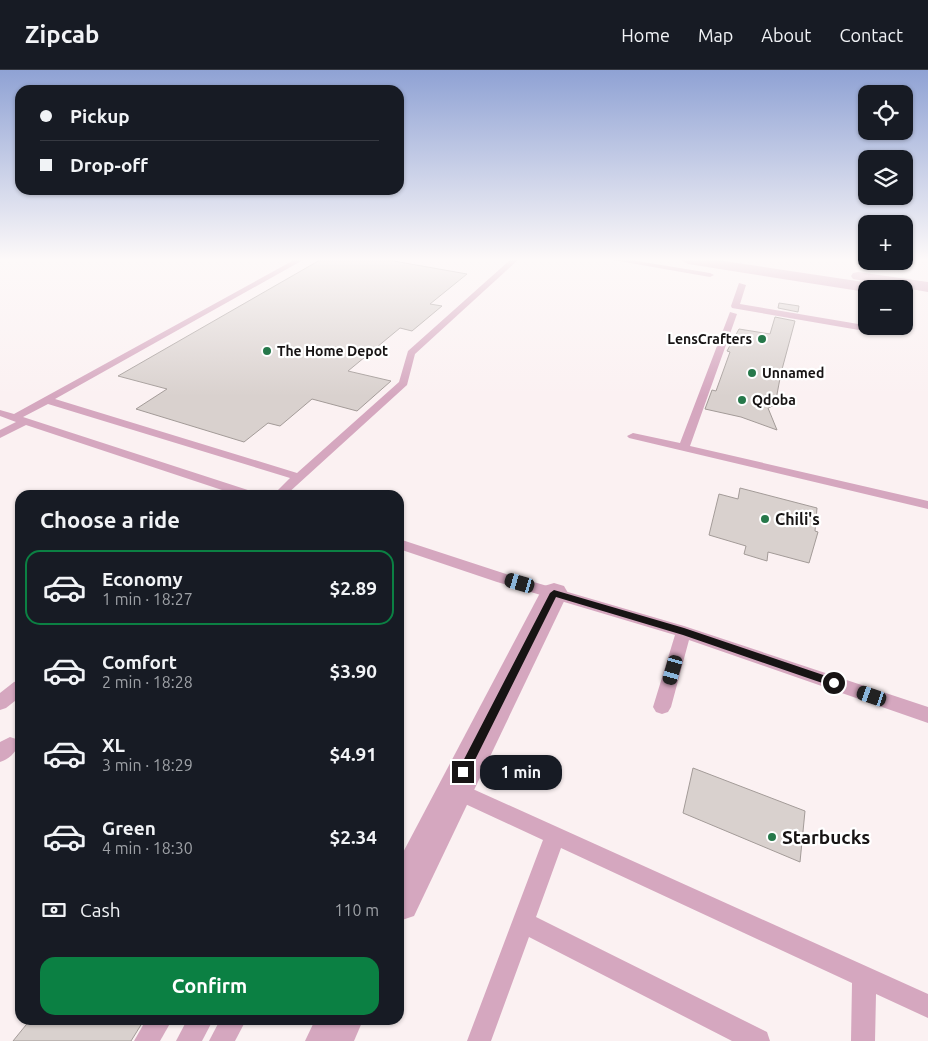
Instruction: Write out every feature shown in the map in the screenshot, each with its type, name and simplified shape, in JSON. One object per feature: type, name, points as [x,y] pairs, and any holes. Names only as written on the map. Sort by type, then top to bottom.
[{"type":"street","points":[[404,891],[554,593]]},
{"type":"street","points":[[329,1041],[337,1025]]},
{"type":"lane","points":[[0,435],[47,400],[218,305]]},
{"type":"lane","points":[[285,490],[404,383],[411,353],[464,305]]},
{"type":"lane","points":[[736,305],[858,327]]},
{"type":"lane","points":[[684,448],[733,314]]},
{"type":"lane","points":[[47,400],[299,477]]},
{"type":"lane","points":[[0,413],[234,490]]},
{"type":"lane","points":[[633,436],[928,505]]},
{"type":"lane","points":[[404,546],[684,632],[928,715]]},
{"type":"lane","points":[[662,707],[684,632]]},
{"type":"lane","points":[[0,703],[15,691]]},
{"type":"lane","points":[[455,790],[928,1006]]},
{"type":"lane","points":[[479,1041],[555,836]]},
{"type":"lane","points":[[523,922],[758,1041]]},
{"type":"lane","points":[[863,1041],[864,977]]},
{"type":"lane","points":[[146,1041],[157,1025]]},
{"type":"lane","points":[[188,1041],[198,1025]]},
{"type":"lane","points":[[221,1041],[231,1025]]},
{"type":"building","name":"The Home Depot","points":[[241,305],[442,306],[412,331],[400,328],[348,371],[391,381],[357,411],[312,399],[280,426],[268,423],[244,442],[136,409],[167,389],[118,376]]},
{"type":"building","points":[[779,305],[799,306],[798,312],[778,308]]},
{"type":"building","points":[[775,317],[795,321],[781,373],[775,405],[768,408],[777,430],[741,417],[705,409],[712,390],[716,391],[730,352],[727,351],[739,329],[770,334]]},
{"type":"building","name":"Chili's","points":[[740,488],[817,508],[815,531],[818,532],[809,563],[768,552],[767,561],[744,554],[746,546],[709,535],[719,494],[738,499]]},
{"type":"building","name":"Starbucks","points":[[693,768],[805,811],[800,862],[683,813]]},
{"type":"building","points":[[26,1025],[141,1025],[131,1041],[13,1041]]},
{"type":"place","name":"LensCrafters","points":[[762,339]]},
{"type":"place","name":"The Home Depot","points":[[267,351]]},
{"type":"place","name":"Unnamed","points":[[752,373]]},
{"type":"place","name":"Qdoba","points":[[742,400]]},
{"type":"place","name":"Chili's","points":[[765,519]]},
{"type":"place","name":"Starbucks","points":[[772,837]]},
{"type":"route","points":[[463,772],[554,593],[684,632],[834,683]]}]
